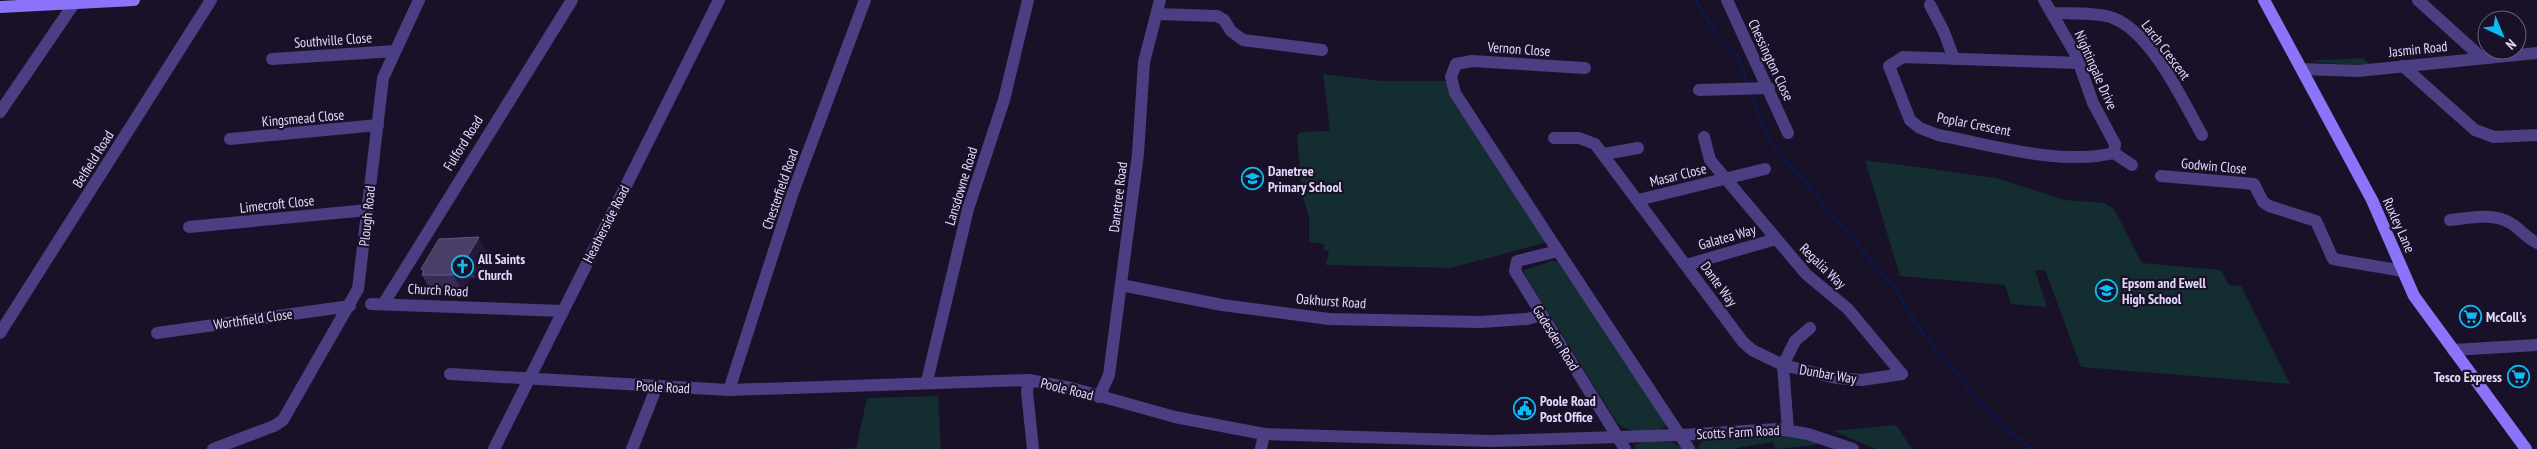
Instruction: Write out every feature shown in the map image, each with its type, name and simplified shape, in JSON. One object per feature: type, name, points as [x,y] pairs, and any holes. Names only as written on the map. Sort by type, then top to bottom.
[{"type":"main road","points":[[0,7],[72,5],[134,0]]},
{"type":"main road","name":"Ruxley Lane","points":[[2264,0],[2372,200],[2403,272],[2423,309],[2526,449]]},
{"type":"street","name":"Belfield Road","points":[[0,334],[211,0]]},
{"type":"street","name":"Plough Road","points":[[213,449],[274,426],[283,420],[350,306],[358,289],[383,78],[420,0]]},
{"type":"street","name":"Fulford Road","points":[[377,303],[572,0]]},
{"type":"street","name":"Heatherside Road","points":[[494,449],[719,0]]},
{"type":"street","name":"Chesterfield Road","points":[[729,390],[792,195],[865,0]]},
{"type":"street","name":"Lansdowne Road","points":[[927,382],[968,209],[1004,100],[1028,0]]},
{"type":"street","name":"Danetree Road","points":[[1099,397],[1109,375],[1138,154],[1144,62],[1160,0]]},
{"type":"street","name":"Chessington Close","points":[[1727,0],[1788,133]]},
{"type":"street","name":"Nightingale Drive","points":[[2044,0],[2080,63],[2093,103],[2116,144],[2114,153]]},
{"type":"street","points":[[2418,0],[2477,53]]},
{"type":"street","points":[[0,112],[72,5]]},
{"type":"street","points":[[1930,5],[1944,32],[1954,59]]},
{"type":"street","name":"Larch Crescent","points":[[2052,13],[2111,17],[2129,25],[2173,80],[2202,136]]},
{"type":"street","points":[[1157,14],[1217,16],[1243,40],[1322,50]]},
{"type":"street","name":"Southville Close","points":[[272,59],[395,51]]},
{"type":"street","name":"Poplar Crescent","points":[[2080,63],[1903,58],[1889,66],[1910,120],[1920,128],[1938,134],[2064,156],[2097,158],[2114,153]]},
{"type":"street","name":"Jasmin Road","points":[[2302,69],[2358,71],[2477,59]]},
{"type":"street","name":"Vernon Close","points":[[1558,251],[1455,93],[1451,77],[1456,64],[1472,61],[1585,68]]},
{"type":"street","points":[[2403,66],[2476,130],[2494,138],[2537,135]]},
{"type":"street","points":[[1699,90],[1769,88]]},
{"type":"street","name":"Kingsmead Close","points":[[230,139],[378,125]]},
{"type":"street","name":"Dante Way","points":[[1554,138],[1570,137],[1588,140],[1604,154],[1743,342],[1752,350],[1784,365]]},
{"type":"street","name":"Masar Close","points":[[1704,137],[1710,160],[1726,178]]},
{"type":"street","points":[[1604,154],[1638,148]]},
{"type":"street","points":[[2114,153],[2132,165]]},
{"type":"street","name":"Masar Close","points":[[1638,200],[1766,169]]},
{"type":"street","name":"Godwin Close","points":[[2162,176],[2254,184],[2263,202],[2269,206],[2316,221],[2333,259],[2403,272]]},
{"type":"street","name":"Regalia Way","points":[[1726,178],[1806,274],[1848,309],[1902,374]]},
{"type":"street","name":"Limecroft Close","points":[[189,228],[368,210]]},
{"type":"street","points":[[2450,220],[2490,216],[2512,224],[2537,243]]},
{"type":"street","name":"Galatea Way","points":[[1686,264],[1776,239]]},
{"type":"street","points":[[1558,251],[1689,449]]},
{"type":"street","name":"Gadesden Road","points":[[1558,251],[1517,262],[1514,264],[1515,272],[1621,443]]},
{"type":"street","name":"Oakhurst Road","points":[[1121,285],[1222,305],[1329,319],[1480,322],[1527,319],[1542,315]]},
{"type":"street","name":"Church Road","points":[[377,303],[563,311]]},
{"type":"street","name":"Worthfield Close","points":[[157,333],[350,306]]},
{"type":"street","points":[[1788,430],[1784,365],[1795,341],[1810,328]]},
{"type":"street","points":[[2453,350],[2537,345]]},
{"type":"street","name":"Dunbar Way","points":[[1784,365],[1836,378],[1862,380],[1902,374]]},
{"type":"street","name":"Poole Road","points":[[450,374],[729,390],[1029,380],[1071,388],[1174,417],[1264,434],[1470,445],[1621,443],[1680,435]]},
{"type":"street","points":[[1029,380],[1027,392],[1033,449]]},
{"type":"street","points":[[632,449],[657,386]]},
{"type":"street","name":"Scotts Farm Road","points":[[1680,435],[1754,429],[1788,430],[1823,438],[1853,449]]},
{"type":"street","points":[[1261,449],[1264,434]]},
{"type":"green space","points":[[2363,58],[2369,64],[2352,65],[2305,61]]},
{"type":"green space","points":[[1323,74],[1382,81],[1449,81],[1548,242],[1451,268],[1326,265],[1329,251],[1323,250],[1324,244],[1309,242],[1309,217],[1302,194],[1297,135],[1301,132],[1330,131]]},
{"type":"green space","points":[[1865,160],[1996,178],[2065,200],[2105,203],[2114,209],[2142,263],[2221,270],[2229,285],[2241,286],[2290,384],[2081,367],[2045,270],[2035,270],[2047,307],[2011,304],[2005,285],[1900,276]]},
{"type":"green space","points":[[1552,261],[1558,262],[1667,423],[1664,428],[1651,432],[1636,432],[1618,424],[1525,275],[1524,270]]},
{"type":"green space","points":[[938,396],[941,449],[837,449],[856,448],[867,398]]},
{"type":"green space","points":[[1896,425],[1912,449],[1876,449],[1833,431]]},
{"type":"green space","points":[[1776,433],[1818,442],[1816,445],[1776,449],[1772,442],[1732,449],[1698,449],[1701,442],[1707,438]]},
{"type":"green space","points":[[1641,442],[1671,442],[1684,449],[1635,449],[1635,445]]},
{"type":"building","points":[[479,237],[465,261],[461,261],[453,275],[422,275],[424,271],[421,269],[439,239]]},
{"type":"waterway","points":[[1696,0],[1717,34],[1737,55],[1748,86]]},
{"type":"waterway","points":[[1750,92],[1769,140],[1893,286],[1924,335],[1958,373],[1969,390],[2007,429],[2031,449]]},
{"type":"place","name":"Danetree Primary School","points":[[1252,179]]},
{"type":"place","name":"All Saints Church","points":[[462,267]]},
{"type":"place","name":"Epsom and Ewell High School","points":[[2106,291]]},
{"type":"place","name":"McColl's","points":[[2470,317]]},
{"type":"place","name":"Tesco Express","points":[[2518,377]]},
{"type":"place","name":"Poole Road Post Office","points":[[1524,409]]}]
